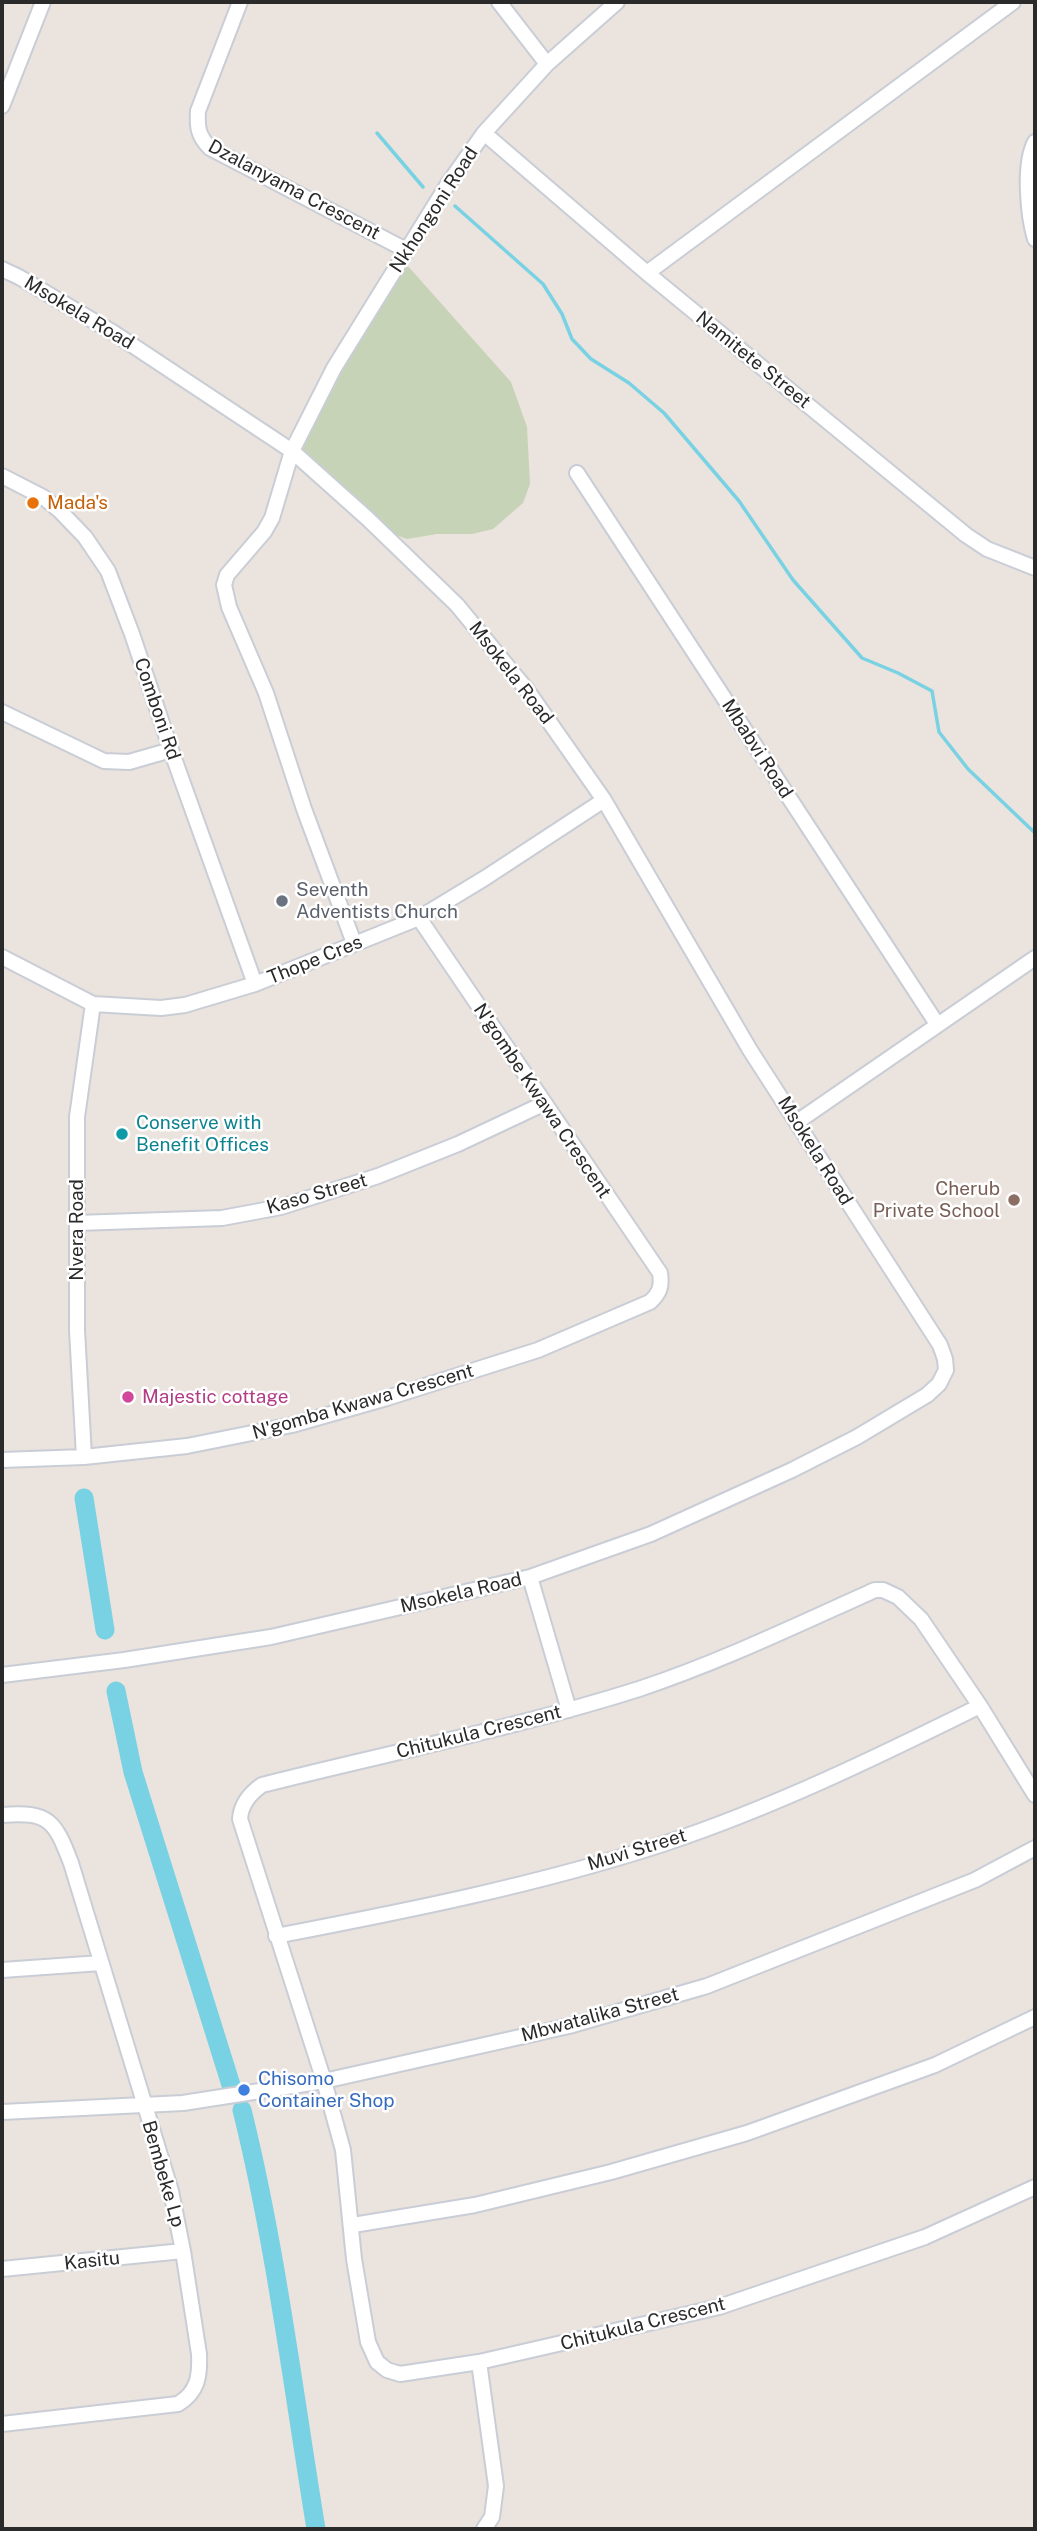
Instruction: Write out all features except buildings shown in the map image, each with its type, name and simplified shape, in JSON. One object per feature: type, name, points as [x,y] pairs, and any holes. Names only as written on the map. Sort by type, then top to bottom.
[{"type":"street","points":[[2,106],[43,2]]},
{"type":"street","name":"Dzalanyama Crescent","points":[[240,2],[198,111],[197,130],[201,139],[210,148],[407,250]]},
{"type":"street","points":[[499,2],[547,64]]},
{"type":"street","name":"Nkhongoni Road","points":[[355,943],[311,829],[266,693],[229,607],[225,585],[227,575],[264,532],[272,518],[292,451],[334,368],[448,184],[485,133],[547,64],[617,2]]},
{"type":"street","points":[[647,273],[1013,2]]},
{"type":"street","name":"Namitete Street","points":[[485,133],[647,273],[966,535],[987,549],[1035,568]]},
{"type":"street","points":[[1035,142],[1029,169],[1030,222],[1035,240]]},
{"type":"street","name":"Msokela Road","points":[[2,269],[114,333],[292,451],[368,519],[457,605],[527,690],[604,800],[750,1050],[940,1345],[946,1370],[939,1384],[927,1395],[857,1437],[792,1470],[651,1534],[530,1577],[271,1637],[124,1660],[2,1675]]},
{"type":"street","name":"Mbabvi Road","points":[[577,473],[937,1024]]},
{"type":"street","name":"Comboni Rd","points":[[2,476],[43,497],[60,510],[85,537],[108,571],[255,984]]},
{"type":"street","points":[[2,712],[104,761],[129,762],[171,750]]},
{"type":"street","name":"Thope Cres","points":[[2,957],[93,1004],[161,1008],[185,1005],[255,984],[419,918],[604,800]]},
{"type":"street","name":"N'gombe Kwawa Crescent","points":[[419,918],[660,1273],[662,1284]]},
{"type":"street","points":[[797,1122],[1035,958]]},
{"type":"street","name":"Nvera Road","points":[[84,1457],[78,1358],[77,1117],[93,1004]]},
{"type":"street","name":"Kaso Street","points":[[77,1223],[222,1218],[281,1206],[378,1176],[458,1144],[543,1104]]},
{"type":"street","name":"N'gomba Kwawa Crescent","points":[[2,1460],[84,1457],[187,1446],[292,1425],[538,1350],[650,1302],[658,1294],[662,1284]]},
{"type":"street","points":[[530,1577],[569,1710]]},
{"type":"street","name":"Chitukula Crescent","points":[[1035,1795],[921,1619],[898,1597],[883,1590],[875,1590],[715,1661],[569,1710],[262,1785],[255,1789],[243,1804],[240,1819],[324,2081],[343,2150],[359,2293],[368,2342],[377,2362],[387,2370],[400,2374],[479,2362],[719,2307],[925,2237],[1035,2187]]},
{"type":"street","name":"Muvi Street","points":[[276,1936],[458,1900],[666,1843],[834,1775],[979,1706]]},
{"type":"street","name":"Bembeke Lp","points":[[2,1815],[35,1814],[57,1830],[71,1863],[171,2191],[199,2354],[198,2382],[187,2399],[178,2404],[2,2424]]},
{"type":"street","name":"Mbwatalika Street","points":[[2,2112],[183,2103],[324,2081],[569,2026],[707,1986],[975,1880],[1035,1848]]},
{"type":"street","points":[[2,1970],[101,1963]]},
{"type":"street","points":[[353,2225],[475,2204],[611,2172],[747,2133],[935,2065],[1035,2017]]},
{"type":"street","name":"Kasitu","points":[[2,2269],[183,2251]]},
{"type":"street","points":[[479,2362],[496,2486],[492,2517],[484,2529]]},
{"type":"green space","points":[[407,265],[511,382],[527,427],[530,484],[523,503],[493,529],[472,534],[437,534],[407,539],[396,535],[301,451],[348,360]]},
{"type":"waterway","points":[[377,133],[423,187]]},
{"type":"waterway","points":[[455,206],[543,284],[562,314],[572,339],[591,359],[629,383],[664,413],[739,501],[793,580],[862,658],[932,691],[939,732],[968,769],[1035,833]]},
{"type":"waterway","points":[[84,1498],[105,1630]]},
{"type":"waterway","points":[[116,1691],[133,1772],[231,2085]]},
{"type":"waterway","points":[[242,2110],[265,2214],[316,2529]]},
{"type":"place","name":"Mada's","points":[[33,503]]},
{"type":"place","name":"Seventh Adventists Church","points":[[282,901]]},
{"type":"place","name":"Conserve with Benefit Offices","points":[[122,1134]]},
{"type":"place","name":"Cherub Private School","points":[[1014,1200]]},
{"type":"place","name":"Majestic cottage","points":[[128,1397]]},
{"type":"place","name":"Chisomo Container Shop","points":[[244,2090]]}]
